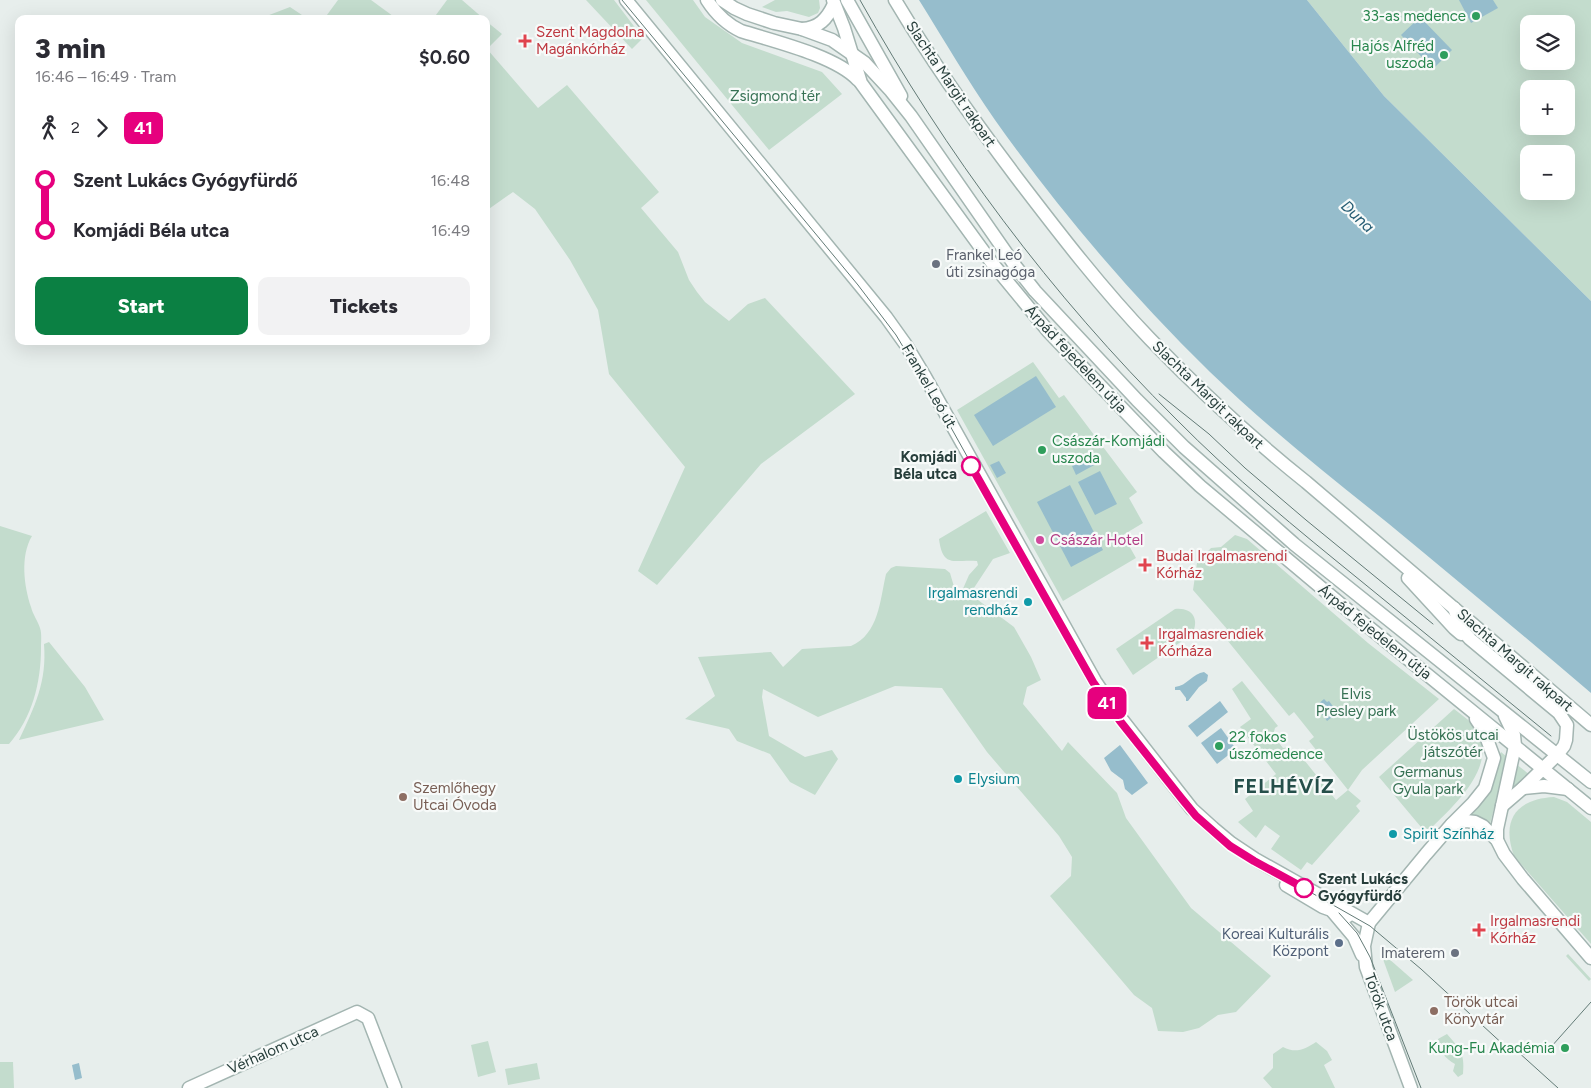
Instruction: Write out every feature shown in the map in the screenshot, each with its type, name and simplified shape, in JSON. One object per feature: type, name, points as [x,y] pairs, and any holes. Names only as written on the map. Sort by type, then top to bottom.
[{"type":"main road","name":"Frankel Leó út","points":[[626,0],[876,305],[906,345],[1095,681],[1109,702],[1192,809],[1241,850],[1369,923]]},
{"type":"main road","points":[[707,0],[720,18],[730,25],[741,31],[834,63],[853,74],[861,84]]},
{"type":"main road","points":[[722,0],[734,8],[774,24],[802,30],[832,40],[850,52]]},
{"type":"main road","name":"Árpád fejedelem útja","points":[[847,0],[896,84],[911,116]]},
{"type":"main road","name":"Slachta Margit rakpart","points":[[896,0],[925,48],[997,151],[1051,223],[1126,313],[1186,376],[1263,448],[1306,482],[1591,725]]},
{"type":"main road","name":"Árpád fejedelem útja","points":[[802,30],[810,29],[824,22],[834,2]]},
{"type":"main road","name":"Árpád fejedelem útja","points":[[834,2],[861,84],[987,257],[1048,331],[1200,486],[1463,704],[1512,740],[1543,769],[1591,808]]},
{"type":"main road","name":"Árpád fejedelem útja","points":[[850,52],[878,77],[911,116],[1016,267],[1045,302],[1184,447],[1325,569],[1591,782]]},
{"type":"main road","points":[[1048,331],[1056,328],[1064,330],[1091,350]]},
{"type":"main road","points":[[1381,547],[1454,628],[1470,639],[1564,719],[1567,725],[1566,740],[1557,755],[1502,806]]},
{"type":"main road","points":[[1454,608],[1462,630],[1470,639]]},
{"type":"main road","points":[[1463,704],[1484,732],[1494,758]]},
{"type":"main road","points":[[1496,840],[1496,829],[1502,806],[1512,740],[1511,727],[1502,712]]},
{"type":"main road","points":[[1369,923],[1452,824],[1481,794],[1489,778],[1494,758],[1512,740],[1538,740]]},
{"type":"main road","points":[[1523,788],[1544,786],[1568,789]]},
{"type":"main road","points":[[1452,824],[1466,821],[1475,822],[1483,826],[1496,840],[1523,879],[1591,958]]},
{"type":"main road","name":"Frankel Leó út","points":[[1241,850],[1252,865],[1333,912],[1369,923]]},
{"type":"main road","name":"Frankel Leó út","points":[[1333,912],[1354,937],[1366,967]]},
{"type":"main road","name":"Török utca","points":[[1369,923],[1364,946],[1366,967],[1411,1088]]},
{"type":"main road","name":"Vérhalom utca","points":[[189,1088],[357,1012],[368,1018],[396,1088]]},
{"type":"green space","points":[[338,0],[371,0],[392,15],[327,15]]},
{"type":"green space","points":[[447,0],[462,0],[479,15],[436,15]]},
{"type":"green space","points":[[586,0],[614,0],[643,38],[632,49]]},
{"type":"green space","name":"Zsigmond tér","points":[[646,0],[693,0],[705,17],[742,43],[822,72],[842,94],[769,150]]},
{"type":"green space","points":[[775,0],[819,0],[820,8],[818,13],[809,17],[787,11],[776,12],[762,7]]},
{"type":"green space","points":[[1307,0],[1591,0],[1591,301],[1384,96]]},
{"type":"green space","points":[[290,7],[302,15],[269,15]]},
{"type":"green space","points":[[490,24],[502,34],[490,46]]},
{"type":"green space","points":[[490,52],[538,108],[567,85],[659,192],[641,208],[678,252],[689,280],[705,302],[729,321],[748,304],[765,298],[855,394],[761,464],[657,585],[638,571],[685,467],[609,374],[598,310],[570,260],[535,209],[513,192],[490,208]]},
{"type":"green space","name":"Császár-Komjádi uszoda","points":[[1033,362],[1059,398],[1064,395],[1137,492],[1129,498],[1143,523],[1123,535],[1136,558],[1063,601],[957,410]]},
{"type":"green space","points":[[986,511],[1010,553],[993,559],[970,594],[1014,627],[1031,657],[1041,680],[1027,687],[1023,704],[1062,751],[1068,742],[1117,793],[1126,818],[1191,908],[1271,976],[1236,1012],[1218,1015],[1199,1028],[1183,1032],[1158,1031],[1152,1008],[1134,995],[1050,896],[1071,876],[1072,857],[1059,836],[987,752],[942,688],[895,686],[818,717],[763,689],[762,697],[769,736],[805,757],[832,750],[838,759],[815,795],[790,782],[770,754],[737,741],[729,729],[685,719],[715,696],[698,657],[771,652],[783,667],[802,649],[851,646],[860,641],[873,625],[880,605],[886,574],[891,568],[896,566],[945,569],[950,573],[955,590],[962,591],[969,575],[978,565],[977,561],[947,559],[943,555],[939,539]]},
{"type":"green space","points":[[0,526],[32,536],[28,544],[24,571],[33,613],[41,630],[41,661],[34,699],[24,723],[9,744],[0,744]]},
{"type":"green space","name":"Elvis Presley park","points":[[1235,535],[1247,539],[1368,643],[1439,699],[1362,770],[1348,790],[1309,741],[1314,737],[1294,712],[1289,716],[1223,635],[1227,629],[1193,590],[1197,563],[1211,548],[1221,547]]},
{"type":"green space","points":[[1175,609],[1186,610],[1193,615],[1195,623],[1192,634],[1133,675],[1116,649]]},
{"type":"green space","points":[[49,642],[85,687],[104,720],[19,740],[39,694],[44,670],[44,644]]},
{"type":"green space","points":[[1242,681],[1278,726],[1275,728],[1273,735],[1283,748],[1290,747],[1295,753],[1297,751],[1336,800],[1348,790],[1361,801],[1356,806],[1360,811],[1312,865],[1307,862],[1301,870],[1271,849],[1280,836],[1265,825],[1256,838],[1238,822],[1253,811],[1245,799],[1276,774],[1240,727],[1251,719],[1232,689]]},
{"type":"green space","name":"Germanus Gyula park","points":[[1454,709],[1472,724],[1481,739],[1482,754],[1479,769],[1461,797],[1426,833],[1379,777]]},
{"type":"green space","points":[[1501,752],[1507,757],[1490,824],[1488,825],[1468,816]]},
{"type":"green space","points":[[1516,764],[1530,775],[1512,789]]},
{"type":"green space","points":[[1554,797],[1567,802],[1591,822],[1591,944],[1514,856],[1510,843],[1509,832],[1511,822],[1521,807],[1530,802]]},
{"type":"green space","points":[[1380,951],[1413,980],[1395,992]]},
{"type":"green space","points":[[1568,954],[1591,979],[1589,981],[1566,956]]},
{"type":"green space","points":[[1447,1034],[1461,1052],[1463,1074],[1458,1077],[1453,1071],[1455,1064],[1445,1057],[1439,1047],[1438,1039]]},
{"type":"green space","points":[[488,1041],[496,1072],[478,1077],[471,1045]]},
{"type":"green space","points":[[1316,1042],[1327,1051],[1332,1060],[1324,1065],[1335,1088],[1272,1088],[1263,1078],[1273,1068],[1273,1054],[1283,1047],[1300,1050]]},
{"type":"green space","points":[[0,1062],[13,1062],[14,1088],[0,1088]]},
{"type":"green space","points":[[537,1063],[540,1079],[508,1085],[505,1069]]},
{"type":"water","name":"Duna","points":[[919,0],[1307,0],[1384,96],[1591,301],[1591,693],[1275,431],[1231,392],[1181,343],[1124,282],[1044,187],[995,120]]},
{"type":"water","name":"33-as medence","points":[[1459,0],[1493,0],[1498,8],[1471,23]]},
{"type":"water","points":[[1420,17],[1452,50],[1433,69],[1401,35]]},
{"type":"water","points":[[1036,376],[1056,407],[993,446],[974,415]]},
{"type":"water","points":[[1092,456],[1096,464],[1076,475],[1072,466]]},
{"type":"water","points":[[999,461],[1006,473],[997,478],[990,465]]},
{"type":"water","points":[[1100,471],[1117,504],[1095,515],[1078,482]]},
{"type":"water","points":[[1070,485],[1103,550],[1071,567],[1037,502]]},
{"type":"water","points":[[1204,672],[1208,675],[1207,681],[1199,687],[1188,701],[1186,701],[1180,690],[1175,690],[1175,687]]},
{"type":"water","points":[[1324,699],[1327,702],[1329,701],[1336,714],[1327,721],[1316,706]]},
{"type":"water","points":[[1220,701],[1228,712],[1197,737],[1188,726]]},
{"type":"water","name":"22 fokos úszómedence","points":[[1221,728],[1236,749],[1217,764],[1201,743]]},
{"type":"water","points":[[1120,745],[1148,783],[1132,795],[1125,789],[1123,780],[1111,771],[1104,758]]},
{"type":"water","points":[[79,1063],[82,1078],[75,1080],[72,1065]]},
{"type":"tram line","points":[[622,0],[858,285],[896,335],[944,415],[1093,682],[1120,721],[1197,817],[1211,830],[1245,855],[1370,926],[1421,969],[1506,1047],[1520,1054],[1542,1051],[1551,1047],[1591,1002]]},
{"type":"tram line","points":[[860,0],[928,113],[1003,221],[1086,323],[1130,372],[1176,419],[1266,502],[1551,736]]},
{"type":"tram line","points":[[1159,394],[1209,434],[1245,468],[1306,520],[1433,624]]},
{"type":"tram line","name":"41","points":[[971,466],[1093,682],[1120,721],[1190,810],[1230,846],[1304,888]]},
{"type":"tram line","points":[[1339,913],[1357,933],[1370,957],[1421,1088]]},
{"type":"tram line","points":[[1517,1051],[1558,1088]]},
{"type":"place","name":"33-as medence","points":[[1476,16]]},
{"type":"place","name":"Szent Magdolna Magánkórház","points":[[525,41]]},
{"type":"place","name":"Hajós Alfréd uszoda","points":[[1444,55]]},
{"type":"place","name":"Frankel Leó úti zsinagóga","points":[[936,264]]},
{"type":"place","name":"Császár-Komjádi uszoda","points":[[1042,450]]},
{"type":"place","name":"Komjádi Béla utca","points":[[971,466]]},
{"type":"place","name":"Császár Hotel","points":[[1040,540]]},
{"type":"place","name":"Budai Irgalmasrendi Kórház","points":[[1145,565]]},
{"type":"place","name":"Irgalmasrendi rendház","points":[[1028,602]]},
{"type":"place","name":"Irgalmasrendiek Kórháza","points":[[1147,643]]},
{"type":"place","name":"22 fokos úszómedence","points":[[1219,746]]},
{"type":"place","name":"Elysium","points":[[958,779]]},
{"type":"place","name":"Szemlőhegy Utcai Óvoda","points":[[403,797]]},
{"type":"place","name":"Spirit Színház","points":[[1393,834]]},
{"type":"place","name":"Szent Lukács Gyógyfürdő","points":[[1304,888]]},
{"type":"place","name":"Irgalmasrendi Kórház","points":[[1479,930]]},
{"type":"place","name":"Koreai Kulturális Központ","points":[[1339,943]]},
{"type":"place","name":"Imaterem","points":[[1455,953]]},
{"type":"place","name":"Török utcai Könyvtár","points":[[1434,1011]]},
{"type":"place","name":"Kung-Fu Akadémia","points":[[1565,1048]]},
{"type":"district","name":"FELHÉVÍZ","points":[[1284,786]]},
{"type":"park label","name":"Üstökös utcai játszótér","points":[[1453,744]]}]
